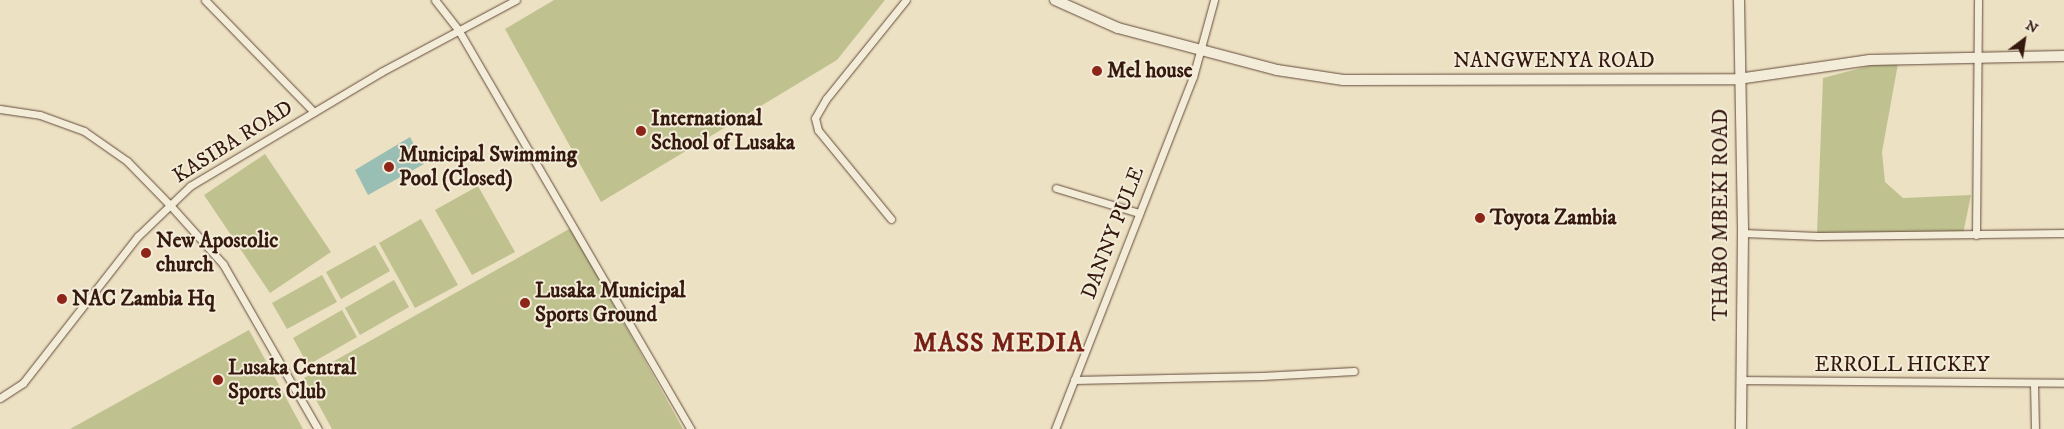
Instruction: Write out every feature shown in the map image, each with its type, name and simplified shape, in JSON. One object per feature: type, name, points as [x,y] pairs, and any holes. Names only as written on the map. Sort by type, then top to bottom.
[{"type":"main road","name":"NANGWENYA ROAD","points":[[1055,0],[1118,28],[1277,70],[1343,80],[1738,79],[1870,60],[2064,56]]},
{"type":"main road","name":"THABO MBEKI ROAD","points":[[1739,0],[1738,79],[1742,233],[1741,429]]},
{"type":"street","points":[[205,0],[314,112]]},
{"type":"street","points":[[435,0],[459,31],[691,429]]},
{"type":"street","name":"KASIBA ROAD","points":[[0,398],[23,383],[138,236],[169,204],[217,168],[516,0]]},
{"type":"street","points":[[891,219],[818,130],[816,118],[826,99],[906,0]]},
{"type":"street","name":"DANNY PULE","points":[[1055,429],[1140,213],[1201,50],[1214,0]]},
{"type":"street","points":[[1976,235],[1975,58],[1978,0]]},
{"type":"street","points":[[0,109],[40,115],[84,131],[127,161],[223,264],[318,429]]},
{"type":"street","points":[[1056,188],[1140,213]]},
{"type":"street","points":[[1742,233],[2064,234]]},
{"type":"street","points":[[1074,380],[1262,376],[1354,371]]},
{"type":"street","name":"ERROLL HICKEY","points":[[1740,380],[2064,383]]},
{"type":"street","points":[[2034,383],[2035,429]]},
{"type":"green space","name":"International School of Lusaka","points":[[554,0],[885,0],[837,60],[601,202],[505,29]]},
{"type":"green space","points":[[1899,58],[1882,152],[1885,182],[1903,198],[1971,195],[1963,234],[1817,234],[1823,78]]},
{"type":"green space","points":[[265,154],[331,252],[270,293],[204,195]]},
{"type":"green space","points":[[478,186],[515,252],[472,275],[435,210]]},
{"type":"green space","points":[[421,219],[458,285],[415,308],[379,243]]},
{"type":"green space","name":"Lusaka Municipal Sports Ground","points":[[571,228],[683,429],[332,429],[304,378]]},
{"type":"green space","points":[[375,245],[390,271],[341,299],[326,272]]},
{"type":"green space","points":[[322,275],[337,302],[287,329],[272,303]]},
{"type":"green space","points":[[394,280],[409,307],[360,335],[345,308]]},
{"type":"green space","points":[[342,310],[357,337],[308,365],[293,338]]},
{"type":"green space","name":"Lusaka Central Sports Club","points":[[249,330],[303,429],[70,429]]},
{"type":"water","name":"Municipal Swimming Pool (Closed)","points":[[410,137],[424,164],[368,195],[355,170]]},
{"type":"place","name":"Mel house","points":[[1097,71]]},
{"type":"place","name":"International School of Lusaka","points":[[641,131]]},
{"type":"place","name":"Municipal Swimming Pool (Closed)","points":[[389,167]]},
{"type":"place","name":"Toyota Zambia","points":[[1480,218]]},
{"type":"place","name":"New Apostolic church","points":[[146,253]]},
{"type":"place","name":"NAC Zambia Hq","points":[[62,299]]},
{"type":"place","name":"Lusaka Municipal Sports Ground","points":[[525,303]]},
{"type":"place","name":"Lusaka Central Sports Club","points":[[218,380]]},
{"type":"district","name":"MASS MEDIA","points":[[999,344]]}]
